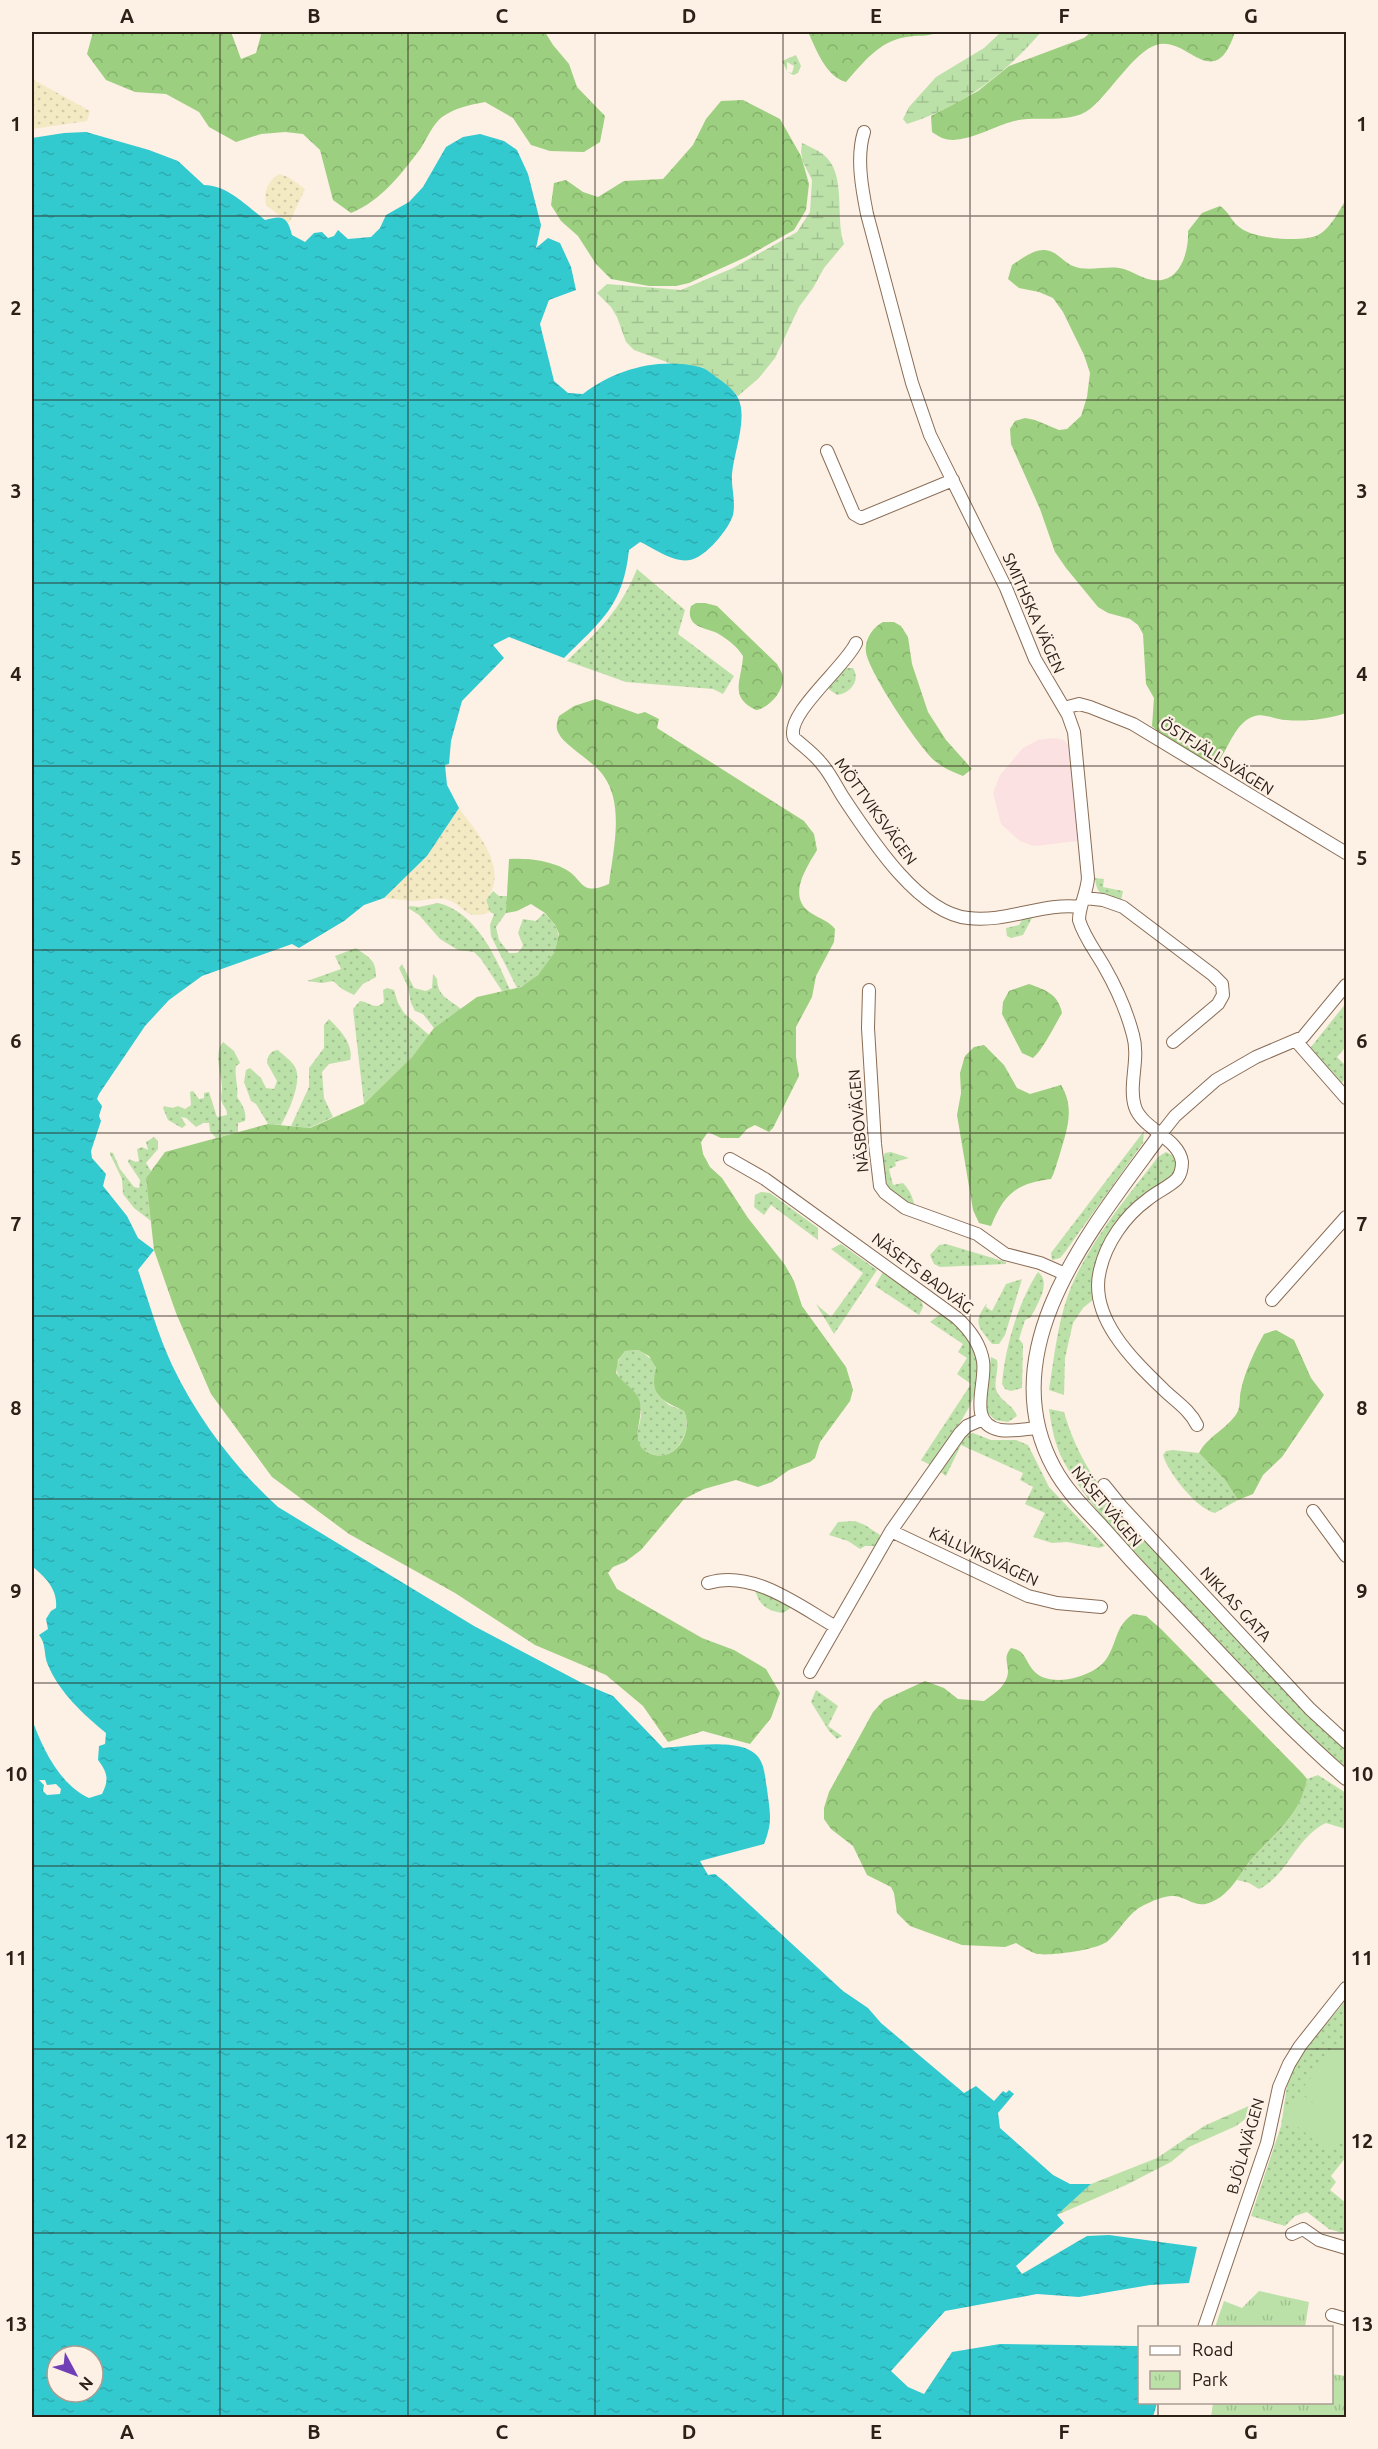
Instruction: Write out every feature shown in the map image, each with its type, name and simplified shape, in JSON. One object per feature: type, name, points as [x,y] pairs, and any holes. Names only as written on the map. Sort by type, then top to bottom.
[{"type":"street","name":"SMITHSKA VÄGEN","points":[[864,132],[862,159],[867,214],[912,382],[930,435],[1006,588],[1035,660],[1064,708],[1074,732],[1088,878],[1079,913],[1082,928],[1110,978],[1134,1036],[1135,1107],[1145,1122],[1180,1156],[1182,1167],[1180,1174],[1172,1183],[1142,1204],[1121,1227],[1104,1257],[1098,1290],[1105,1315],[1117,1337],[1154,1380],[1186,1410],[1197,1425]]},
{"type":"street","points":[[827,451],[854,514],[861,518],[953,480]]},
{"type":"street","name":"MÖTTVIKSVÄGEN","points":[[856,643],[852,653],[815,692],[794,724],[792,734],[822,764],[851,808],[904,879],[939,907],[968,918],[1006,916],[1083,903]]},
{"type":"street","name":"ÖSTFJÄLLSVÄGEN","points":[[1064,708],[1079,704],[1132,724],[1347,853]]},
{"type":"street","points":[[1083,903],[1103,900],[1123,907],[1222,984],[1221,999],[1173,1042]]},
{"type":"street","points":[[1160,1135],[1175,1116],[1216,1080],[1256,1057],[1296,1041],[1310,1030],[1347,985]]},
{"type":"street","name":"NÄSBOVÄGEN","points":[[869,990],[868,1028],[875,1144],[880,1186],[885,1194],[905,1208],[977,1234],[1005,1254],[1040,1263],[1065,1274]]},
{"type":"street","points":[[1296,1041],[1347,1098]]},
{"type":"street","name":"NÄSETVÄGEN","points":[[1160,1135],[1096,1222],[1065,1274],[1039,1344],[1035,1372],[1037,1428],[1054,1468],[1077,1499],[1154,1585],[1315,1751],[1347,1778]]},
{"type":"street","name":"NÄSETS BADVÄG","points":[[730,1159],[765,1179],[936,1301],[966,1326],[979,1345],[983,1358],[985,1373],[979,1410],[983,1419]]},
{"type":"street","points":[[1272,1300],[1347,1217]]},
{"type":"street","points":[[810,1672],[891,1531],[960,1433],[967,1426],[983,1419],[999,1430],[1037,1428]]},
{"type":"street","name":"NIKLAS GATA","points":[[1104,1485],[1302,1701],[1347,1742]]},
{"type":"street","points":[[1313,1511],[1347,1556]]},
{"type":"street","name":"KÄLLVIKSVÄGEN","points":[[891,1531],[1028,1596],[1057,1603],[1101,1607]]},
{"type":"street","points":[[708,1583],[727,1579],[756,1584],[836,1627]]},
{"type":"street","name":"BJÖLAVÄGEN","points":[[1205,2326],[1267,2144],[1279,2087],[1300,2046],[1347,1988]]},
{"type":"street","points":[[1292,2234],[1304,2229],[1319,2240],[1347,2248]]},
{"type":"street","points":[[1332,2315],[1347,2319]]},
{"type":"shaded area","points":[[1054,738],[1064,740],[1069,746],[1078,841],[1034,846],[1020,841],[1001,824],[993,793],[1000,775],[1023,748],[1038,740]]},
{"type":"green space","points":[[93,32],[231,32],[241,59],[256,53],[261,35],[259,32],[545,32],[569,64],[577,87],[605,116],[600,142],[584,152],[550,151],[531,145],[513,118],[485,102],[457,109],[439,120],[421,148],[381,194],[351,213],[333,200],[320,150],[303,134],[285,132],[261,134],[236,142],[209,127],[199,112],[166,94],[135,92],[106,80],[87,54]]},
{"type":"green space","points":[[808,32],[939,32],[906,37],[887,43],[872,54],[846,82],[827,68]]},
{"type":"green space","points":[[1001,32],[1041,32],[997,76],[981,88],[946,108],[907,124],[903,119],[909,107],[936,77],[984,48]]},
{"type":"green space","points":[[1091,32],[1235,32],[1227,50],[1218,59],[1209,61],[1167,44],[1156,45],[1148,49],[1131,64],[1098,102],[1082,114],[1073,117],[1023,119],[977,135],[953,140],[940,137],[932,132],[931,116],[978,91],[1009,66],[1084,38]]},
{"type":"green space","points":[[796,55],[801,66],[798,73],[793,75],[788,72],[792,73],[794,66],[787,62],[787,71],[782,61]]},
{"type":"green space","points":[[743,100],[780,119],[801,156],[809,184],[806,210],[794,230],[746,257],[689,283],[676,286],[649,286],[611,279],[596,264],[578,236],[561,221],[551,205],[554,183],[566,180],[583,192],[598,197],[624,181],[663,179],[693,145],[706,119],[721,101]]},
{"type":"green space","points":[[802,143],[822,153],[833,166],[838,187],[841,234],[844,244],[824,268],[799,307],[775,358],[759,378],[738,396],[702,367],[672,364],[634,350],[626,342],[611,307],[597,293],[607,284],[681,290],[733,268],[797,232],[810,212],[812,180],[803,162]]},
{"type":"green space","points":[[1346,199],[1346,713],[1301,721],[1254,716],[1239,727],[1218,762],[1211,762],[1184,750],[1152,726],[1154,698],[1146,684],[1143,634],[1138,625],[1130,619],[1108,613],[1098,607],[1055,552],[1040,509],[1011,444],[1010,429],[1015,421],[1025,418],[1059,430],[1067,429],[1081,416],[1087,397],[1090,373],[1063,312],[1053,298],[1039,292],[1019,288],[1008,279],[1012,265],[1032,253],[1045,250],[1053,252],[1078,268],[1119,268],[1149,279],[1162,280],[1170,277],[1181,265],[1187,248],[1188,231],[1202,213],[1220,206],[1235,223],[1253,234],[1301,239],[1318,235],[1327,228]]},
{"type":"green space","points":[[637,569],[685,610],[678,634],[734,676],[723,694],[713,689],[626,682],[567,661],[616,608]]},
{"type":"green space","points":[[696,603],[717,606],[777,664],[783,678],[781,689],[766,706],[756,710],[742,699],[739,687],[743,656],[735,646],[717,633],[693,622],[690,613],[691,606]]},
{"type":"green space","points":[[883,622],[894,622],[901,626],[908,637],[912,664],[928,712],[946,740],[972,769],[963,776],[941,766],[918,742],[869,662],[866,643],[870,634]]},
{"type":"green space","points":[[853,668],[855,682],[846,692],[837,695],[826,687],[842,670]]},
{"type":"green space","points":[[596,699],[638,714],[645,712],[659,719],[657,728],[804,821],[814,834],[817,850],[804,873],[799,891],[800,899],[811,913],[835,929],[834,942],[816,976],[812,997],[796,1027],[796,1057],[799,1076],[773,1128],[769,1132],[755,1125],[747,1129],[739,1138],[721,1138],[708,1132],[701,1142],[703,1154],[710,1167],[722,1178],[748,1218],[785,1265],[794,1281],[802,1306],[846,1367],[853,1390],[850,1401],[820,1442],[815,1458],[810,1462],[789,1470],[772,1482],[758,1487],[736,1480],[704,1489],[684,1499],[641,1550],[625,1562],[613,1567],[608,1573],[617,1589],[702,1638],[734,1650],[766,1669],[780,1693],[771,1718],[750,1744],[703,1731],[668,1742],[643,1706],[606,1675],[535,1645],[455,1593],[349,1534],[272,1477],[211,1394],[176,1313],[154,1250],[146,1178],[165,1152],[268,1124],[310,1128],[364,1104],[412,1057],[434,1028],[477,997],[521,987],[538,975],[555,952],[559,934],[545,913],[531,904],[517,911],[506,913],[509,859],[537,860],[558,866],[571,873],[587,888],[592,889],[609,884],[616,828],[614,800],[610,787],[598,770],[562,739],[557,729],[559,716],[574,706]],"holes":[[[638,1350],[649,1356],[656,1368],[654,1377],[656,1391],[669,1404],[684,1411],[686,1419],[684,1437],[680,1444],[674,1451],[658,1456],[642,1448],[638,1435],[641,1412],[638,1397],[616,1373],[618,1360],[625,1351]]]},
{"type":"green space","points":[[1095,878],[1104,879],[1103,887],[1123,891],[1121,901],[1100,892]]},
{"type":"green space","points":[[493,891],[499,896],[509,896],[506,913],[496,927],[499,940],[509,953],[518,952],[523,945],[518,933],[523,919],[536,921],[544,913],[558,933],[556,950],[552,958],[532,980],[517,988],[491,936],[490,925],[494,914],[490,912],[486,900]]},
{"type":"green space","points":[[438,903],[451,908],[474,926],[491,950],[510,990],[502,991],[474,952],[458,950],[440,939],[419,915],[408,908]]},
{"type":"green space","points":[[1033,916],[1023,935],[1011,938],[1007,936],[1006,928],[1019,925],[1022,920],[1004,922]]},
{"type":"green space","points":[[356,948],[373,963],[376,977],[363,984],[354,995],[333,981],[322,983],[307,981],[341,969],[335,956]]},
{"type":"green space","points":[[402,964],[414,988],[426,991],[432,988],[433,974],[442,994],[461,1009],[434,1028],[423,1014],[415,1011],[411,1003],[408,987],[399,968]]},
{"type":"green space","points":[[1029,984],[1054,997],[1062,1013],[1033,1058],[1022,1053],[1002,1014],[1003,1002],[1009,991]]},
{"type":"green space","points":[[387,988],[394,990],[404,1013],[429,1035],[412,1057],[364,1104],[353,1009],[360,1001],[375,1006],[381,1005],[384,1002],[383,990]]},
{"type":"green space","points":[[1346,1003],[1346,1050],[1344,1049],[1337,1057],[1346,1066],[1346,1077],[1342,1083],[1311,1047]]},
{"type":"green space","points":[[329,1019],[345,1038],[351,1054],[350,1060],[329,1064],[322,1072],[324,1098],[333,1117],[309,1128],[291,1126],[309,1087],[309,1068],[324,1048],[324,1025]]},
{"type":"green space","points":[[223,1042],[234,1051],[240,1063],[236,1066],[237,1097],[244,1108],[245,1121],[238,1123],[238,1132],[216,1138],[210,1131],[209,1123],[196,1127],[186,1118],[181,1117],[186,1125],[182,1128],[168,1120],[163,1108],[164,1106],[172,1108],[178,1106],[185,1109],[191,1105],[190,1092],[193,1091],[199,1099],[204,1098],[204,1093],[209,1092],[217,1117],[227,1115],[221,1099],[222,1082],[218,1058]]},
{"type":"green space","points":[[984,1045],[1004,1065],[1017,1088],[1030,1094],[1061,1085],[1066,1094],[1069,1112],[1064,1139],[1051,1179],[1029,1184],[1013,1192],[1001,1206],[991,1226],[979,1223],[973,1210],[957,1115],[961,1093],[960,1073],[965,1056],[974,1047]]},
{"type":"green space","points":[[278,1050],[292,1063],[297,1073],[294,1097],[281,1125],[268,1124],[256,1104],[251,1101],[244,1082],[246,1070],[250,1068],[261,1078],[266,1088],[274,1089],[277,1081],[267,1063],[270,1054]]},
{"type":"green space","points":[[1144,1131],[1143,1143],[1065,1252],[1060,1258],[1052,1260],[1051,1253]]},
{"type":"green space","points":[[154,1137],[158,1141],[158,1149],[146,1163],[151,1171],[146,1178],[151,1221],[134,1208],[123,1194],[122,1179],[110,1152],[113,1153],[120,1169],[134,1187],[139,1188],[140,1180],[128,1162],[129,1159],[139,1161],[137,1149],[142,1147],[148,1150],[146,1142]]},
{"type":"green space","points":[[891,1152],[909,1158],[895,1162],[896,1166],[889,1169],[893,1185],[903,1183],[908,1188],[915,1207],[889,1188],[883,1158],[885,1153]]},
{"type":"green space","points":[[1166,1152],[1176,1157],[1178,1163],[1173,1176],[1120,1220],[1094,1299],[1083,1308],[1073,1323],[1065,1358],[1064,1395],[1049,1390],[1061,1319],[1076,1276],[1096,1240],[1120,1206],[1158,1157]]},
{"type":"green space","points":[[761,1192],[770,1193],[818,1228],[818,1240],[771,1205],[764,1215],[754,1207],[755,1195]]},
{"type":"green space","points":[[841,1244],[877,1270],[834,1334],[816,1304],[831,1317],[863,1273],[831,1249]]},
{"type":"green space","points":[[946,1244],[1006,1262],[1006,1264],[940,1267],[934,1264],[930,1255],[939,1245]]},
{"type":"green space","points":[[883,1272],[921,1298],[923,1307],[919,1315],[875,1286]]},
{"type":"green space","points":[[1038,1272],[1044,1282],[1044,1288],[1031,1317],[1025,1320],[1019,1339],[1023,1344],[1022,1388],[1011,1391],[1005,1389],[1002,1384],[1006,1355],[1024,1297]]},
{"type":"green space","points":[[1022,1279],[1005,1335],[999,1344],[992,1344],[980,1328],[978,1320],[980,1315],[987,1303],[986,1307],[992,1311],[1006,1284]]},
{"type":"green space","points":[[939,1315],[950,1319],[964,1334],[975,1351],[979,1368],[977,1385],[971,1402],[930,1465],[921,1460],[971,1384],[957,1374],[967,1358],[958,1352],[963,1344],[930,1322]]},
{"type":"green space","points":[[1276,1330],[1294,1340],[1311,1378],[1324,1395],[1282,1457],[1263,1475],[1253,1494],[1238,1500],[1225,1480],[1199,1453],[1237,1413],[1240,1393],[1254,1354],[1264,1334]]},
{"type":"green space","points":[[638,1350],[654,1363],[657,1374],[657,1394],[669,1405],[684,1411],[686,1429],[683,1438],[672,1452],[664,1455],[646,1451],[638,1442],[641,1409],[634,1393],[618,1376],[618,1361],[625,1351]]},
{"type":"green space","points":[[991,1357],[997,1360],[996,1389],[1017,1416],[1008,1422],[995,1420],[987,1412]]},
{"type":"green space","points":[[1049,1409],[1064,1412],[1073,1439],[1085,1463],[1117,1508],[1346,1748],[1346,1767],[1314,1742],[1285,1714],[1144,1565],[1103,1518],[1060,1455]]},
{"type":"green space","points":[[973,1433],[991,1440],[1016,1440],[1028,1445],[1049,1487],[1105,1546],[1099,1548],[1067,1542],[1052,1543],[1033,1537],[1045,1513],[1025,1504],[1033,1487],[1020,1480],[1023,1473],[961,1445],[946,1476],[939,1471],[965,1434]]},
{"type":"green space","points":[[1166,1451],[1199,1453],[1225,1480],[1238,1500],[1215,1513],[1200,1505],[1184,1489],[1166,1462],[1163,1455]]},
{"type":"green space","points":[[855,1521],[880,1535],[877,1546],[865,1546],[860,1549],[848,1541],[829,1535],[838,1522]]},
{"type":"green space","points":[[757,1588],[792,1607],[783,1613],[768,1609],[759,1600],[755,1590]]},
{"type":"green space","points":[[1133,1614],[1146,1616],[1161,1629],[1307,1779],[1300,1802],[1288,1821],[1256,1854],[1230,1888],[1217,1899],[1204,1904],[1174,1896],[1155,1900],[1133,1912],[1108,1941],[1084,1950],[1037,1954],[1016,1943],[1005,1947],[962,1945],[910,1926],[897,1913],[891,1887],[867,1875],[853,1846],[831,1829],[824,1819],[824,1808],[829,1792],[873,1712],[884,1700],[925,1681],[944,1688],[958,1699],[984,1701],[1000,1689],[1006,1681],[1007,1656],[1011,1648],[1025,1656],[1036,1673],[1051,1680],[1070,1679],[1087,1674],[1102,1664],[1121,1627]]},
{"type":"green space","points":[[816,1690],[838,1706],[828,1726],[842,1736],[837,1739],[829,1731],[811,1702]]},
{"type":"green space","points":[[1318,1775],[1346,1793],[1346,1829],[1326,1823],[1315,1830],[1278,1874],[1259,1889],[1237,1880],[1254,1856],[1288,1820],[1300,1801],[1307,1779]]},
{"type":"green space","points":[[1346,2000],[1346,2157],[1331,2176],[1336,2182],[1330,2190],[1346,2203],[1346,2234],[1329,2229],[1307,2212],[1295,2216],[1285,2226],[1251,2216],[1281,2126],[1288,2079],[1300,2056]]},
{"type":"green space","points":[[1346,2035],[1346,2130],[1300,2091]]},
{"type":"green space","points":[[1303,2095],[1346,2131],[1328,2152],[1285,2116]]},
{"type":"green space","points":[[1251,2105],[1248,2117],[1236,2126],[1189,2147],[1171,2162],[1126,2185],[1057,2215],[1091,2184],[1157,2158],[1204,2126]]},
{"type":"green space","points":[[1259,2291],[1309,2302],[1305,2326],[1215,2326],[1224,2301],[1242,2308]]},
{"type":"green space","points":[[1333,2374],[1346,2376],[1346,2417],[1211,2417],[1213,2404],[1333,2404]]},
{"type":"sand","points":[[32,79],[90,111],[87,121],[32,129]]},
{"type":"sand","points":[[279,174],[288,177],[305,189],[289,223],[266,205],[267,187]]},
{"type":"sand","points":[[459,808],[482,840],[493,864],[495,876],[493,888],[486,900],[490,912],[481,915],[470,914],[445,899],[412,901],[384,898],[427,856]]},
{"type":"water","points":[[86,132],[178,161],[204,185],[229,192],[265,220],[283,218],[292,235],[305,242],[314,233],[322,232],[328,238],[334,236],[338,230],[348,239],[371,237],[380,228],[386,215],[409,202],[423,187],[446,147],[463,137],[480,134],[504,141],[517,150],[528,174],[541,225],[536,248],[548,238],[560,243],[571,267],[576,290],[549,300],[540,324],[554,381],[568,393],[583,394],[623,372],[638,367],[669,363],[700,367],[730,387],[738,398],[742,415],[732,474],[734,505],[731,521],[716,542],[702,554],[690,560],[670,557],[640,542],[629,550],[622,585],[616,599],[599,622],[564,658],[509,637],[493,645],[504,658],[462,701],[451,741],[449,764],[445,765],[447,785],[459,808],[427,856],[384,898],[364,905],[344,921],[299,948],[292,944],[202,976],[169,1000],[145,1026],[99,1094],[97,1099],[102,1106],[99,1116],[101,1121],[91,1151],[92,1158],[106,1174],[103,1186],[127,1216],[138,1238],[154,1250],[138,1270],[162,1342],[182,1385],[205,1423],[232,1459],[278,1507],[474,1626],[582,1683],[613,1696],[663,1748],[728,1745],[752,1751],[759,1758],[764,1773],[770,1811],[769,1829],[764,1844],[700,1861],[708,1875],[715,1874],[725,1882],[843,1991],[868,2008],[881,2023],[964,2093],[976,2086],[994,2101],[1003,2091],[1006,2093],[1009,2090],[1014,2094],[998,2113],[1000,2128],[1053,2175],[1070,2184],[1091,2184],[1057,2215],[1064,2223],[1016,2266],[1022,2274],[1087,2236],[1109,2235],[1197,2247],[1189,2283],[1150,2285],[1079,2297],[1037,2294],[945,2311],[891,2371],[908,2387],[924,2394],[952,2352],[1000,2344],[1138,2346],[1138,2404],[1157,2404],[1153,2417],[32,2417],[32,1719],[53,1764],[69,1784],[89,1798],[102,1794],[106,1785],[106,1773],[98,1760],[99,1746],[105,1744],[106,1733],[65,1694],[53,1675],[39,1635],[48,1629],[46,1619],[56,1608],[55,1595],[50,1584],[32,1566],[32,138]],"holes":[[[39,1780],[45,1780],[47,1785],[56,1784],[61,1789],[60,1794],[47,1795],[43,1791],[44,1785]]]}]
